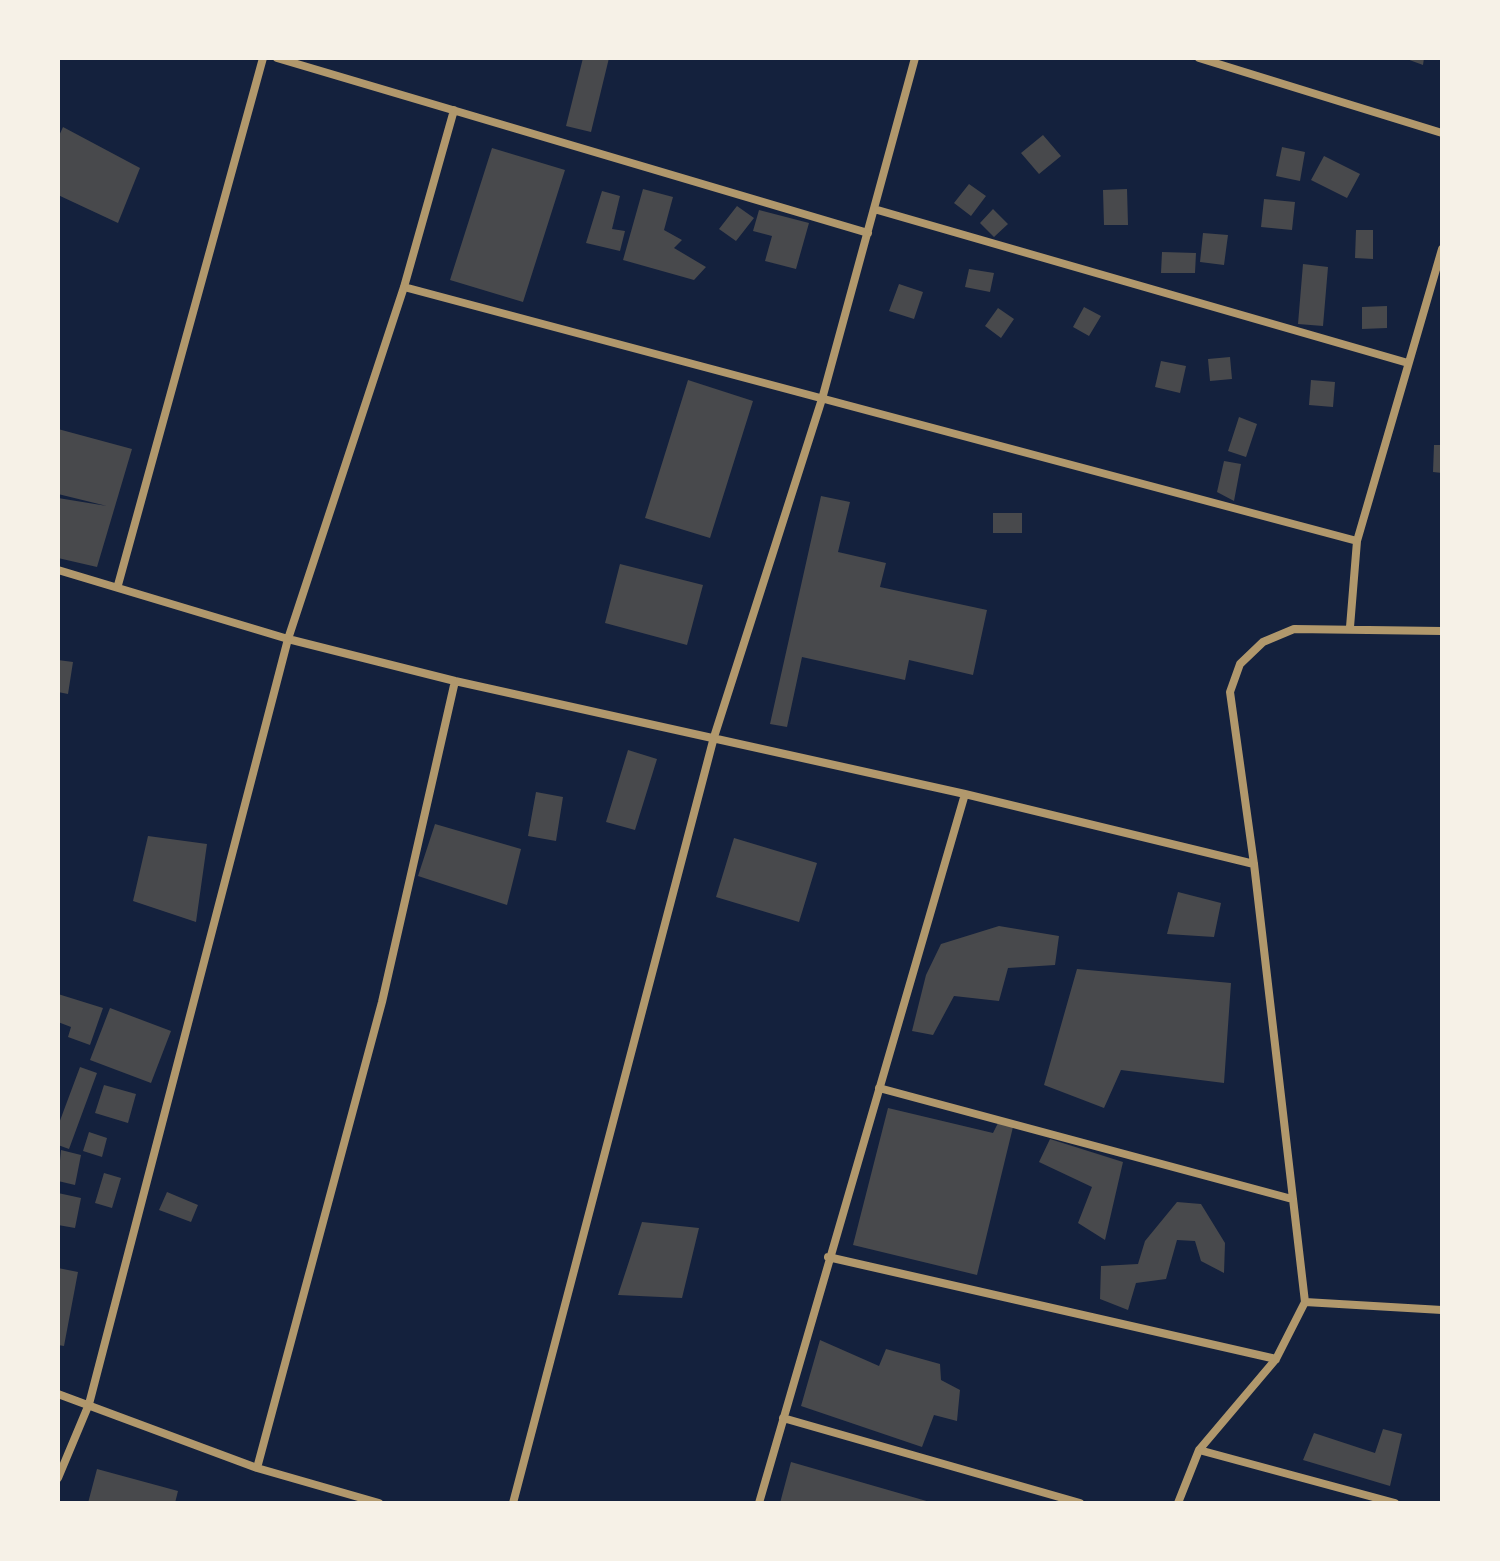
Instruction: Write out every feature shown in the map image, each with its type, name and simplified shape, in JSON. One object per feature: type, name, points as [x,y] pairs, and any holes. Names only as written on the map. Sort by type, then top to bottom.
[{"type":"street","points":[[118,585],[263,58]]},
{"type":"street","points":[[277,58],[868,233]]},
{"type":"street","points":[[513,1503],[714,737],[822,399],[915,58]]},
{"type":"street","points":[[1199,58],[1442,133]]},
{"type":"street","points":[[58,1478],[89,1404],[288,639],[404,287],[454,110]]},
{"type":"street","points":[[874,209],[1408,363]]},
{"type":"street","points":[[1350,627],[1357,541],[1442,249]]},
{"type":"street","points":[[404,287],[1075,463],[1357,541]]},
{"type":"street","points":[[58,570],[118,585],[288,639],[455,681],[965,794],[1254,864]]},
{"type":"street","points":[[1178,1503],[1199,1450],[1276,1359],[1305,1302],[1254,864],[1230,692],[1240,664],[1263,642],[1294,629],[1350,627],[1442,631]]},
{"type":"street","points":[[257,1468],[382,1002],[455,681]]},
{"type":"street","points":[[759,1503],[965,794]]},
{"type":"street","points":[[879,1088],[1292,1199]]},
{"type":"street","points":[[828,1257],[1276,1359]]},
{"type":"street","points":[[1305,1302],[1442,1310]]},
{"type":"street","points":[[58,1394],[257,1468],[379,1503]]},
{"type":"street","points":[[783,1418],[1080,1503]]},
{"type":"street","points":[[1199,1450],[1395,1503]]},
{"type":"building","points":[[583,58],[609,58],[591,132],[566,126]]},
{"type":"building","points":[[1404,58],[1424,58],[1423,65]]},
{"type":"building","points":[[63,127],[140,168],[118,223],[58,195],[58,138]]},
{"type":"building","points":[[1043,135],[1061,156],[1039,174],[1021,153]]},
{"type":"building","points":[[1282,147],[1305,152],[1300,181],[1276,176]]},
{"type":"building","points":[[492,148],[565,170],[523,302],[450,280]]},
{"type":"building","points":[[1324,156],[1360,174],[1347,198],[1311,180]]},
{"type":"building","points":[[969,184],[986,196],[971,216],[954,203]]},
{"type":"building","points":[[643,189],[673,197],[664,230],[682,240],[674,248],[706,267],[694,280],[623,260]]},
{"type":"building","points":[[1127,189],[1128,225],[1104,225],[1103,190]]},
{"type":"building","points":[[602,191],[620,196],[612,229],[625,231],[620,251],[586,243]]},
{"type":"building","points":[[1264,199],[1295,202],[1292,230],[1261,227]]},
{"type":"building","points":[[737,206],[754,218],[736,241],[719,229]]},
{"type":"building","points":[[993,209],[1008,224],[994,237],[980,223]]},
{"type":"building","points":[[759,210],[809,223],[796,269],[765,261],[772,236],[753,231]]},
{"type":"building","points":[[1356,230],[1373,230],[1373,259],[1355,258]]},
{"type":"building","points":[[1203,233],[1228,235],[1224,265],[1200,262]]},
{"type":"building","points":[[1162,252],[1196,253],[1195,273],[1161,273]]},
{"type":"building","points":[[1303,264],[1328,267],[1323,326],[1298,324]]},
{"type":"building","points":[[969,269],[994,273],[990,292],[965,287]]},
{"type":"building","points":[[899,284],[923,292],[914,319],[889,311]]},
{"type":"building","points":[[1387,306],[1387,328],[1362,329],[1362,307]]},
{"type":"building","points":[[1084,307],[1101,316],[1089,336],[1073,327]]},
{"type":"building","points":[[998,308],[1014,319],[1001,338],[985,326]]},
{"type":"building","points":[[1230,357],[1232,379],[1210,381],[1208,359]]},
{"type":"building","points":[[1161,361],[1186,366],[1180,393],[1155,387]]},
{"type":"building","points":[[688,380],[753,401],[710,538],[645,518]]},
{"type":"building","points":[[1311,380],[1335,382],[1333,407],[1309,405]]},
{"type":"building","points":[[1239,417],[1257,424],[1246,457],[1228,451]]},
{"type":"building","points":[[58,429],[132,449],[97,567],[58,558],[58,498],[107,506],[58,494]]},
{"type":"building","points":[[1434,445],[1442,445],[1442,473],[1433,472]]},
{"type":"building","points":[[1224,461],[1241,464],[1234,501],[1217,492]]},
{"type":"building","points":[[821,496],[850,502],[838,552],[886,563],[880,587],[987,610],[973,675],[909,660],[905,680],[802,657],[787,727],[770,724]]},
{"type":"building","points":[[993,513],[1022,513],[1022,533],[993,533]]},
{"type":"building","points":[[620,564],[703,585],[687,645],[605,623]]},
{"type":"building","points":[[58,660],[73,662],[68,694],[58,692]]},
{"type":"building","points":[[628,750],[657,759],[635,830],[606,822]]},
{"type":"building","points":[[536,792],[563,797],[556,841],[528,836]]},
{"type":"building","points":[[435,824],[521,849],[507,905],[418,876]]},
{"type":"building","points":[[148,836],[207,844],[196,922],[133,901]]},
{"type":"building","points":[[734,838],[817,863],[799,922],[716,897]]},
{"type":"building","points":[[1178,892],[1221,903],[1214,937],[1167,934]]},
{"type":"building","points":[[999,926],[1059,936],[1055,965],[1008,968],[999,1001],[954,996],[933,1035],[912,1031],[926,975],[941,944]]},
{"type":"building","points":[[1077,969],[1231,983],[1224,1083],[1121,1070],[1104,1108],[1044,1085]]},
{"type":"building","points":[[58,994],[103,1008],[90,1045],[68,1037],[71,1027],[58,1022]]},
{"type":"building","points":[[110,1008],[171,1031],[151,1083],[90,1060]]},
{"type":"building","points":[[80,1067],[97,1073],[69,1149],[58,1145],[58,1126]]},
{"type":"building","points":[[104,1085],[136,1094],[128,1123],[95,1113]]},
{"type":"building","points":[[888,1108],[993,1133],[998,1123],[1013,1127],[977,1275],[853,1245]]},
{"type":"building","points":[[89,1132],[107,1138],[102,1157],[83,1151]]},
{"type":"building","points":[[1050,1139],[1123,1162],[1105,1240],[1078,1223],[1092,1187],[1039,1162]]},
{"type":"building","points":[[61,1150],[81,1155],[75,1185],[58,1181]]},
{"type":"building","points":[[104,1173],[121,1178],[112,1208],[95,1203]]},
{"type":"building","points":[[167,1192],[198,1205],[191,1222],[159,1210]]},
{"type":"building","points":[[58,1193],[81,1198],[75,1228],[58,1225]]},
{"type":"building","points":[[1177,1202],[1201,1204],[1225,1243],[1224,1273],[1201,1261],[1195,1241],[1177,1240],[1166,1279],[1136,1283],[1128,1310],[1100,1299],[1101,1266],[1138,1264],[1145,1241]]},
{"type":"building","points":[[642,1222],[699,1228],[682,1298],[618,1295]]},
{"type":"building","points":[[58,1268],[78,1272],[64,1346],[58,1345]]},
{"type":"building","points":[[820,1340],[879,1366],[886,1349],[940,1364],[941,1380],[960,1390],[957,1421],[934,1415],[922,1447],[801,1406]]},
{"type":"building","points":[[1383,1429],[1402,1434],[1390,1486],[1303,1460],[1314,1433],[1375,1453]]},
{"type":"building","points":[[791,1462],[930,1502],[930,1503],[780,1503]]},
{"type":"building","points":[[97,1469],[178,1491],[175,1503],[88,1503]]}]
